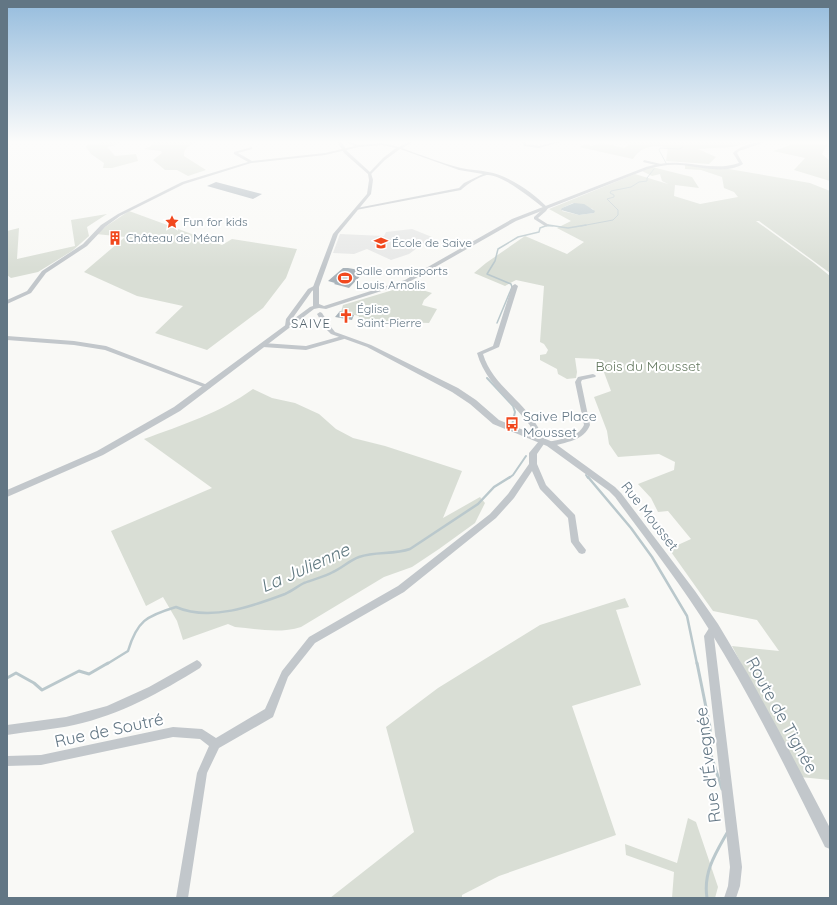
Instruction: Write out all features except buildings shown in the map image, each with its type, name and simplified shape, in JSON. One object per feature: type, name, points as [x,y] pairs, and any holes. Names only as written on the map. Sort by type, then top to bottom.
[{"type":"street","points":[[7,302],[29,292],[44,272],[85,245],[103,226],[119,215],[182,183]]},
{"type":"street","points":[[7,494],[120,442],[177,409],[299,318],[311,312],[316,306],[316,287],[336,234],[369,194],[371,183]]},
{"type":"street","points":[[357,209],[457,190],[469,183]]},
{"type":"street","points":[[512,183],[527,192],[546,208]]},
{"type":"street","points":[[316,306],[324,308],[407,281],[502,226],[608,183]]},
{"type":"street","points":[[546,208],[535,216],[535,218],[546,225]]},
{"type":"street","points":[[515,286],[496,347],[480,353],[481,358],[497,384],[534,425],[544,441]]},
{"type":"street","points":[[288,326],[289,319],[310,290],[316,287]]},
{"type":"street","points":[[311,312],[320,314],[325,311],[324,308]]},
{"type":"street","points":[[320,314],[328,328],[342,338]]},
{"type":"street","points":[[7,338],[74,343],[106,348],[208,387]]},
{"type":"street","points":[[263,346],[306,348],[342,338]]},
{"type":"street","name":"Rue Mousset","points":[[342,338],[356,341],[455,390],[473,402],[496,422],[544,441],[612,489],[672,566],[714,628]]},
{"type":"street","points":[[182,898],[202,773],[214,744],[269,713],[286,674],[312,640],[401,589],[487,521],[511,496],[533,464],[534,453],[544,441],[581,434],[586,430],[587,425],[578,382],[580,378],[593,376]]},
{"type":"street","points":[[533,464],[544,487],[572,517],[575,542],[582,550]]},
{"type":"street","name":"Route de Tignée","points":[[714,628],[775,733],[830,842]]},
{"type":"street","name":"Rue d'Évegnée","points":[[714,628],[709,636],[736,867],[734,886],[730,898]]},
{"type":"street","points":[[7,730],[47,725],[76,719],[114,708],[152,692],[197,665]]},
{"type":"street","name":"Rue de Soutré","points":[[7,761],[41,760],[173,732],[202,734],[214,744]]},
{"type":"shaded area","points":[[574,203],[584,204],[595,211],[594,213],[579,215],[561,210],[562,208]]},
{"type":"shaded area","name":"École de Saive","points":[[412,229],[432,237],[409,254],[391,260],[367,249],[354,254],[333,253],[340,234],[384,236],[386,232]]},
{"type":"green space","name":"Bois du Mousset","points":[[612,183],[696,183],[699,188],[675,185],[674,196],[700,204],[738,197],[734,192],[724,188],[723,183],[811,183],[830,191],[830,273],[759,221],[756,221],[830,276],[830,780],[800,777],[732,646],[779,651],[757,620],[713,611],[669,549],[691,539],[668,511],[658,512],[651,498],[638,484],[674,470],[675,462],[659,454],[618,457],[609,444],[607,431],[594,397],[611,391],[599,359],[575,358],[577,372],[576,378],[567,379],[558,374],[557,369],[540,360],[540,355],[546,354],[548,350],[544,344],[540,342],[544,286],[516,280],[505,286],[474,273],[525,236],[567,254],[584,242],[557,228],[571,221],[549,209]],"holes":[[[573,203],[593,209],[594,213],[579,215],[562,211],[562,208]]]},
{"type":"green space","points":[[129,211],[222,245],[232,239],[297,249],[286,278],[263,308],[207,350],[155,333],[183,306],[137,296],[84,272],[125,237],[96,234]]},
{"type":"green space","points":[[107,214],[87,227],[89,236],[72,251],[38,272],[11,278],[7,275],[7,231],[19,228],[17,259],[75,246],[71,220]]},
{"type":"green space","points":[[413,284],[419,289],[432,293],[424,300],[422,305],[437,309],[429,323],[373,321],[356,323],[359,316],[341,312],[343,305]]},
{"type":"green space","points":[[253,389],[272,398],[295,403],[319,414],[336,429],[353,438],[385,446],[462,471],[443,518],[480,497],[485,503],[475,523],[439,549],[412,567],[384,577],[301,627],[284,630],[268,630],[235,627],[228,624],[183,640],[177,621],[163,597],[146,606],[111,531],[212,488],[144,439],[214,412]]},
{"type":"green space","points":[[625,598],[629,607],[616,610],[641,685],[572,706],[616,835],[499,876],[462,895],[462,898],[330,898],[414,832],[386,727],[438,688],[540,625]]},
{"type":"green space","points":[[688,818],[696,822],[718,887],[715,898],[672,898],[674,872],[626,855],[625,844],[677,863]]},
{"type":"waterway","name":"La Julienne","points":[[581,226],[613,220],[618,215],[618,210],[607,199],[614,197],[614,195],[610,193],[611,191],[631,187],[637,183]]},
{"type":"waterway","name":"La Julienne","points":[[497,323],[512,287],[511,284],[487,274],[495,261],[498,249],[518,237],[539,232],[540,228],[548,225],[568,228],[586,225]]},
{"type":"waterway","name":"La Julienne","points":[[546,226],[553,226]]},
{"type":"waterway","name":"La Julienne","points":[[487,378],[513,406],[515,412],[512,425]]},
{"type":"waterway","name":"La Julienne","points":[[509,478],[513,475],[526,456]]},
{"type":"waterway","name":"La Julienne","points":[[107,664],[128,651],[131,641],[139,626],[157,613],[176,607],[203,613],[231,611],[285,594],[304,583],[330,574],[359,557],[410,549],[478,504],[494,487],[510,477]]},
{"type":"waterway","points":[[588,477],[631,528],[652,557],[687,616],[697,664]]},
{"type":"waterway","name":"La Julienne","points":[[7,678],[16,673],[34,683],[42,690],[79,671],[89,674],[108,663]]},
{"type":"waterway","points":[[697,663],[710,727],[711,755],[722,789]]},
{"type":"waterway","points":[[707,898],[706,889],[708,872],[714,856],[727,833]]},
{"type":"place","name":"Fun for kids","points":[[172,222]]},
{"type":"place","name":"Château de Méan","points":[[115,238]]},
{"type":"place","name":"École de Saive","points":[[381,243]]},
{"type":"place","name":"Salle omnisports Louis Arnolis","points":[[345,278]]},
{"type":"place","name":"Église Saint-Pierre","points":[[346,316]]},
{"type":"place","name":"Saive Place Mousset","points":[[512,424]]},
{"type":"district","name":"SAIVE","points":[[311,323]]}]
